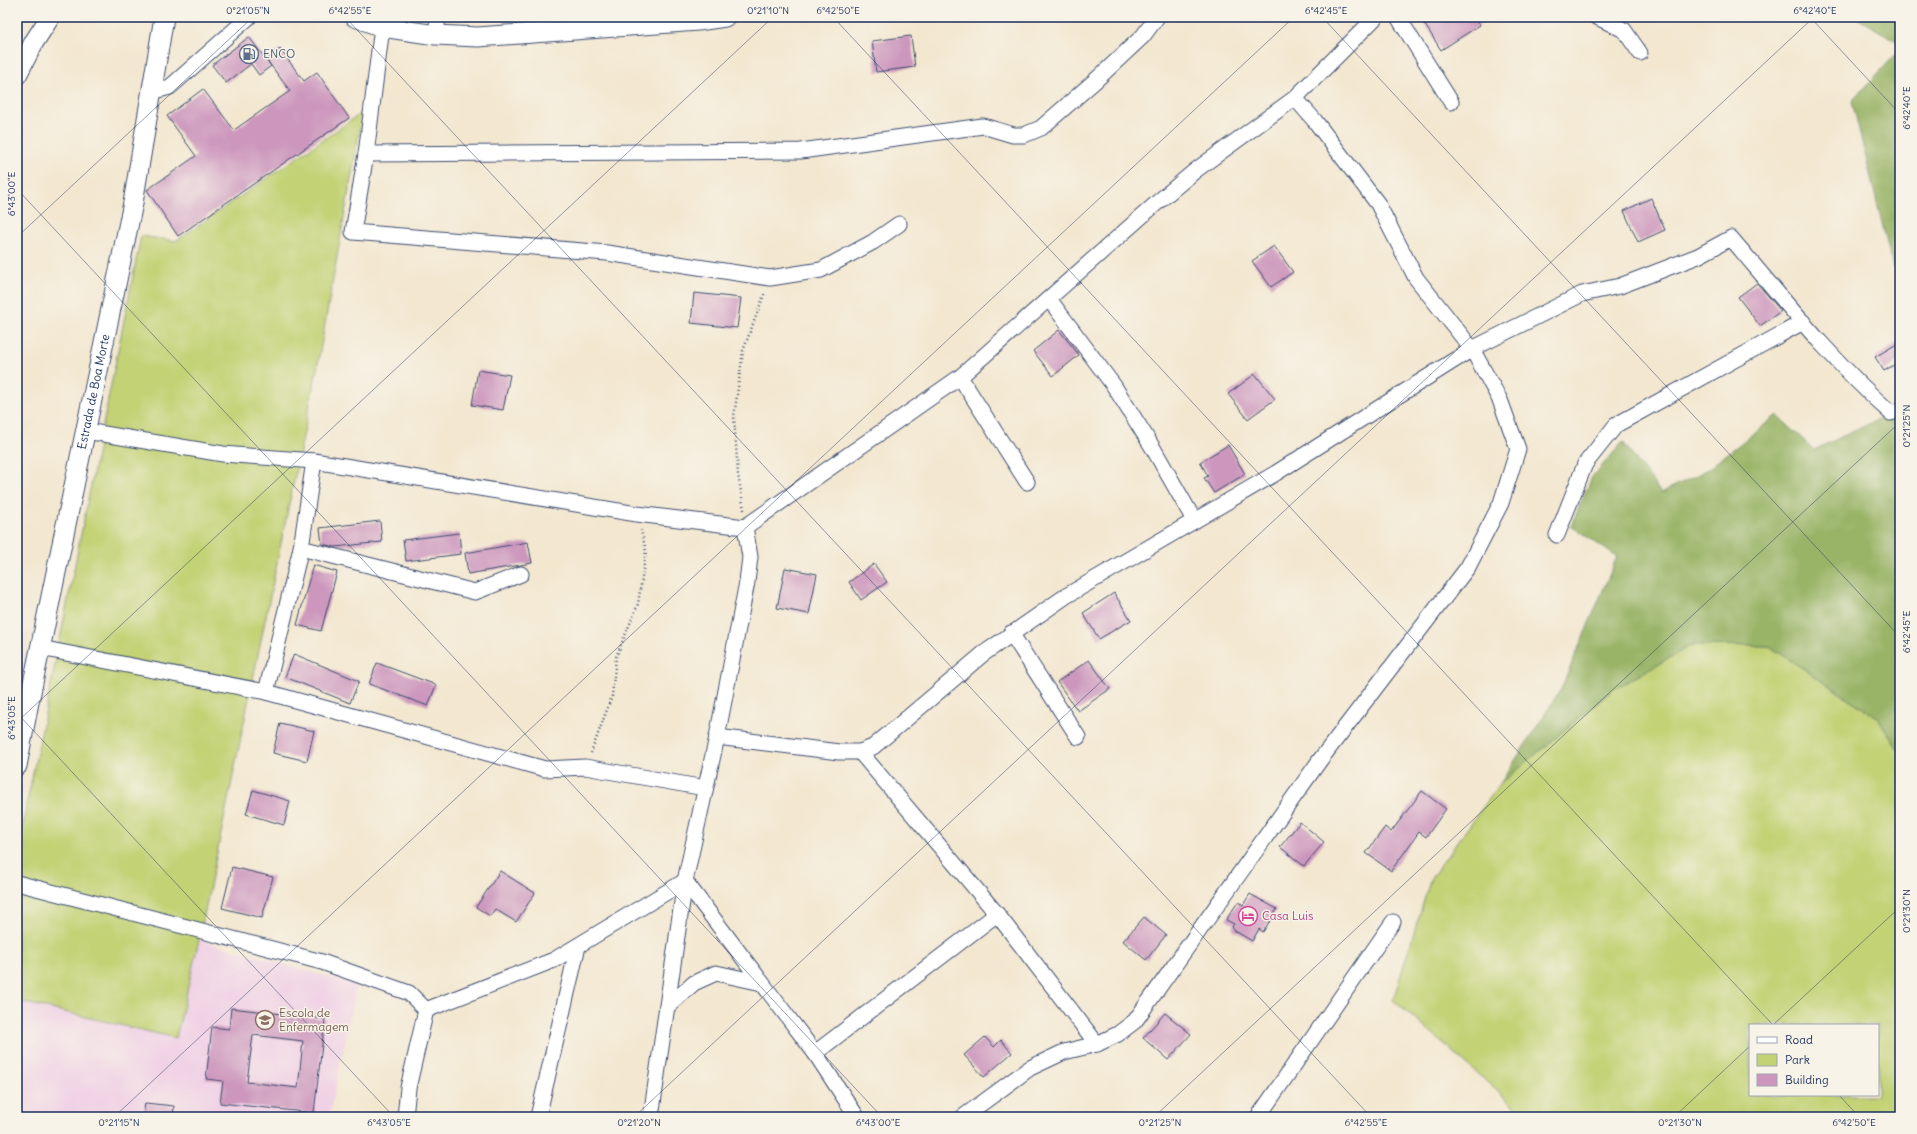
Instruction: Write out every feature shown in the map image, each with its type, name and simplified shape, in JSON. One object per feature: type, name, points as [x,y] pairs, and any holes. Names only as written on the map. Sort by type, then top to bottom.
[{"type":"main road","points":[[17,75],[34,42],[50,17]]},
{"type":"main road","name":"Estrada de Boa Morte","points":[[17,766],[40,648],[133,203],[164,17]]},
{"type":"main road","points":[[355,17],[382,27],[437,26],[478,37],[725,17]]},
{"type":"street","points":[[151,92],[170,87],[249,17]]},
{"type":"street","points":[[366,154],[801,151],[983,126],[1013,135],[1024,135],[1040,128],[1096,80],[1143,36],[1157,17]]},
{"type":"street","points":[[86,431],[223,454],[314,461],[637,514],[745,527],[960,377],[1196,170],[1295,98],[1376,17]]},
{"type":"street","points":[[1398,17],[1451,102]]},
{"type":"street","points":[[1597,17],[1624,30],[1640,53]]},
{"type":"street","points":[[382,27],[366,154],[354,232],[607,253],[770,278],[821,270],[873,242],[899,224]]},
{"type":"street","points":[[963,1117],[1030,1068],[1064,1052],[1097,1044],[1118,1034],[1134,1021],[1320,760],[1468,567],[1501,503],[1518,449],[1500,400],[1472,349],[1416,278],[1378,204],[1315,121],[1295,98]]},
{"type":"street","points":[[717,737],[839,752],[860,752],[873,747],[983,654],[1066,596],[1276,473],[1472,349],[1582,294],[1620,286],[1698,256],[1731,238],[1803,322],[1867,391],[1891,413],[1900,410]]},
{"type":"street","points":[[1049,299],[1114,386],[1194,520]]},
{"type":"street","points":[[1557,535],[1585,464],[1616,425],[1803,322]]},
{"type":"street","points":[[960,377],[1027,482]]},
{"type":"street","points":[[266,692],[301,548],[314,461]]},
{"type":"street","points":[[651,1117],[685,881],[717,737],[747,582],[750,557],[745,527]]},
{"type":"street","points":[[301,548],[475,592],[521,574]]},
{"type":"street","points":[[1011,633],[1078,737]]},
{"type":"street","points":[[40,648],[266,692],[545,769],[585,767],[705,788]]},
{"type":"street","points":[[860,752],[997,914],[1097,1044]]},
{"type":"street","points":[[426,1010],[554,960],[685,881]]},
{"type":"street","points":[[685,881],[815,1053],[858,1117]]},
{"type":"street","points":[[17,883],[322,962],[409,993],[426,1010]]},
{"type":"street","points":[[815,1053],[997,914]]},
{"type":"street","points":[[1258,1117],[1393,922]]},
{"type":"street","points":[[538,1117],[578,946]]},
{"type":"street","points":[[667,1007],[694,983],[716,973],[762,983]]},
{"type":"street","points":[[404,1117],[408,1088],[426,1010]]},
{"type":"path","points":[[745,527],[744,508],[738,474],[734,417],[743,351],[770,278]]},
{"type":"path","points":[[585,767],[612,696],[616,657],[638,604],[646,550],[637,514]]},
{"type":"shaded area","name":"Escola de Enfermagem","points":[[199,940],[357,985],[329,1117],[17,1117],[17,1001],[176,1038]]},
{"type":"green space","points":[[1855,17],[1900,17],[1900,43]]},
{"type":"green space","points":[[1900,50],[1900,263],[1893,268],[1852,101]]},
{"type":"green space","points":[[363,112],[316,374],[199,940],[176,1038],[17,1001],[17,853],[141,236],[176,241]]},
{"type":"green space","points":[[1900,409],[1900,752],[1878,718],[1769,646],[1692,645],[1614,689],[1500,784],[1561,689],[1617,557],[1571,526],[1592,477],[1623,442],[1661,493],[1705,471],[1777,415],[1814,450]]},
{"type":"green space","points":[[1692,645],[1769,646],[1878,718],[1900,752],[1900,1117],[1527,1117],[1393,1000],[1431,878],[1500,784],[1614,689]]},
{"type":"building","points":[[1420,17],[1475,17],[1480,25],[1441,50]]},
{"type":"building","points":[[911,36],[915,67],[876,72],[872,41]]},
{"type":"building","points":[[249,37],[271,66],[259,75],[251,64],[226,83],[212,65]]},
{"type":"building","points":[[280,49],[304,81],[317,72],[349,118],[178,236],[147,190],[196,156],[167,116],[203,89],[234,130],[290,91],[266,59]]},
{"type":"building","points":[[1651,198],[1665,230],[1638,242],[1624,211]]},
{"type":"building","points":[[1274,246],[1293,272],[1271,287],[1252,261]]},
{"type":"building","points":[[1757,283],[1781,311],[1760,326],[1738,297]]},
{"type":"building","points":[[694,293],[741,298],[737,328],[691,323]]},
{"type":"building","points":[[1059,330],[1079,355],[1053,376],[1033,351]]},
{"type":"building","points":[[1900,342],[1900,361],[1884,371],[1875,357]]},
{"type":"building","points":[[478,370],[510,375],[503,410],[472,405]]},
{"type":"building","points":[[1255,374],[1275,399],[1248,419],[1228,394]]},
{"type":"building","points":[[1228,445],[1245,474],[1214,493],[1204,478],[1208,476],[1200,462]]},
{"type":"building","points":[[380,521],[382,542],[335,547],[322,544],[320,528]]},
{"type":"building","points":[[459,533],[461,554],[406,561],[403,540]]},
{"type":"building","points":[[528,542],[532,563],[468,574],[465,553]]},
{"type":"building","points":[[874,564],[887,582],[861,600],[849,582]]},
{"type":"building","points":[[313,565],[337,572],[321,631],[297,625]]},
{"type":"building","points":[[785,568],[817,574],[809,614],[777,608]]},
{"type":"building","points":[[1114,593],[1131,620],[1099,639],[1083,613]]},
{"type":"building","points":[[294,654],[359,681],[350,703],[285,677]]},
{"type":"building","points":[[1089,660],[1110,689],[1078,711],[1057,682]]},
{"type":"building","points":[[377,663],[436,685],[428,706],[369,684]]},
{"type":"building","points":[[280,723],[314,731],[307,761],[273,753]]},
{"type":"building","points":[[253,790],[290,801],[284,825],[246,814]]},
{"type":"building","points":[[1422,791],[1446,809],[1426,837],[1419,832],[1391,871],[1366,853],[1385,827],[1391,832]]},
{"type":"building","points":[[1300,822],[1324,842],[1304,866],[1280,847]]},
{"type":"building","points":[[232,867],[273,877],[262,918],[222,908]]},
{"type":"building","points":[[500,871],[535,893],[516,922],[495,909],[490,916],[476,907]]},
{"type":"building","points":[[1250,894],[1277,909],[1263,932],[1259,929],[1252,941],[1235,931],[1232,927],[1234,924],[1226,920],[1238,902],[1243,905]]},
{"type":"building","points":[[1144,917],[1166,935],[1146,960],[1123,941]]},
{"type":"building","points":[[231,1008],[325,1019],[314,1113],[220,1103],[223,1081],[206,1079],[212,1027],[229,1029]],"holes":[[[253,1035],[303,1041],[298,1088],[247,1082]]]},
{"type":"building","points":[[1165,1013],[1191,1034],[1168,1060],[1143,1038]]},
{"type":"building","points":[[985,1037],[994,1047],[1001,1040],[1012,1053],[984,1077],[964,1055]]},
{"type":"building","points":[[145,1103],[174,1106],[173,1117],[143,1117]]},
{"type":"place","name":"ENCO","points":[[249,54]]},
{"type":"place","name":"Casa Luis","points":[[1248,916]]},
{"type":"place","name":"Escola de Enfermagem","points":[[265,1020]]}]
